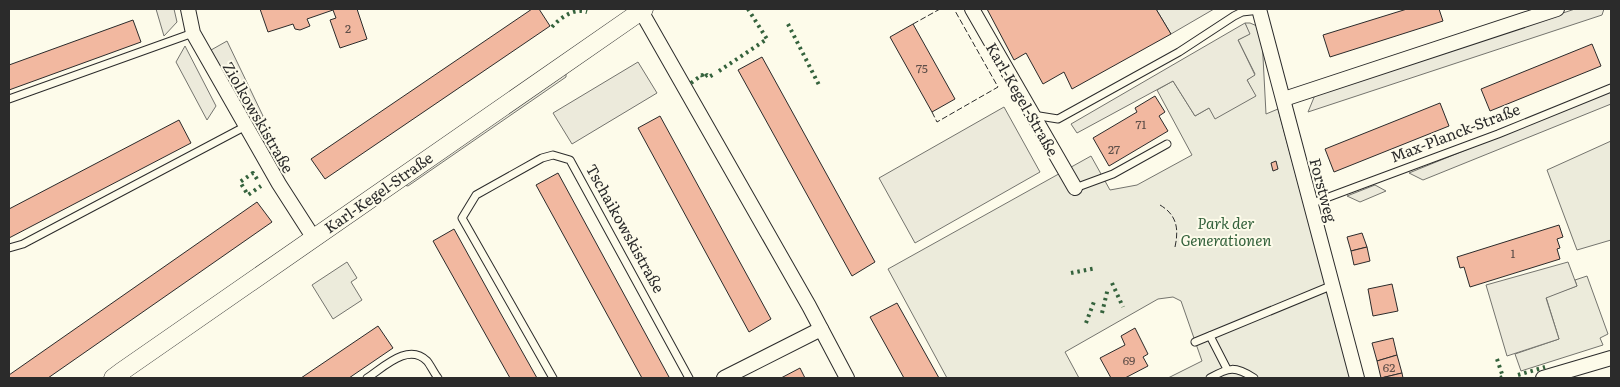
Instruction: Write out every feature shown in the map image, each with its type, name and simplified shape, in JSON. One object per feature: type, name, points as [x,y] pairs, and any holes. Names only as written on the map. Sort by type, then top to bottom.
[{"type":"street","name":"Ziolkowskistraße","points":[[188,9],[193,33],[279,184],[313,237]]},
{"type":"street","name":"Karl-Kegel-Straße","points":[[972,9],[1074,188]]},
{"type":"street","name":"Forstweg","points":[[1260,9],[1357,378]]},
{"type":"street","points":[[1284,99],[1557,9]]},
{"type":"street","name":"Karl-Kegel-Straße","points":[[120,376],[313,237],[643,10]]},
{"type":"street","points":[[643,10],[847,378]]},
{"type":"street","points":[[724,378],[821,329]]},
{"type":"street","points":[[1543,378],[1611,358]]},
{"type":"lane","points":[[1032,115],[1058,120],[1178,52],[1234,16],[1242,12],[1260,9]]},
{"type":"lane","points":[[9,99],[193,33]]},
{"type":"lane","name":"Max-Planck-Straße","points":[[1310,204],[1498,134],[1611,88]]},
{"type":"lane","points":[[9,248],[23,244],[246,126]]},
{"type":"lane","points":[[1074,188],[1112,174],[1167,144]]},
{"type":"lane","name":"Tschaikowskistraße","points":[[553,378],[462,218],[476,195],[542,158],[553,155],[570,160],[689,378]]},
{"type":"lane","points":[[1195,342],[1332,285]]},
{"type":"lane","points":[[1210,336],[1227,369]]},
{"type":"lane","points":[[367,378],[400,356],[410,354],[426,361],[438,378]]},
{"type":"lane","points":[[1210,378],[1227,369],[1244,372],[1254,378]]},
{"type":"green space","name":"Park der Generationen","points":[[1245,23],[1257,26],[1262,38],[1266,114],[1278,109],[1351,378],[1168,378],[1202,361],[1181,301],[1173,297],[1158,299],[1065,352],[1079,378],[947,378],[888,269],[1091,156],[1110,190],[1137,185],[1192,155],[1157,90],[1173,81],[1195,116],[1209,108],[1255,96],[1247,80],[1255,74],[1238,40],[1249,34]]},
{"type":"green space","points":[[1611,141],[1611,240],[1577,250],[1547,170]]},
{"type":"green space","points":[[347,262],[357,278],[351,282],[362,300],[333,319],[312,285]]},
{"type":"green space","points":[[1587,276],[1608,334],[1600,338],[1603,345],[1521,371],[1515,354],[1559,339],[1546,297],[1577,286],[1575,280]]},
{"type":"shaded area","points":[[156,9],[174,9],[177,22],[164,36]]},
{"type":"shaded area","points":[[1156,9],[1214,9],[1171,34]]},
{"type":"shaded area","points":[[1575,9],[1604,9],[1602,15],[1308,112],[1315,95]]},
{"type":"shaded area","points":[[1245,23],[1250,34],[1238,40],[1255,75],[1247,80],[1256,96],[1215,119],[1209,108],[1195,116],[1173,81],[1077,133],[1071,124]]},
{"type":"shaded area","points":[[227,41],[263,116],[246,126],[204,54]]},
{"type":"shaded area","points":[[185,46],[216,106],[207,120],[176,62]]},
{"type":"shaded area","points":[[638,62],[657,93],[572,144],[553,113]]},
{"type":"shaded area","points":[[566,68],[566,77],[408,186],[399,184]]},
{"type":"shaded area","points":[[1611,91],[1611,104],[1423,180],[1409,173]]},
{"type":"shaded area","points":[[1004,107],[1040,172],[915,243],[879,178]]},
{"type":"shaded area","points":[[1375,185],[1386,191],[1360,202],[1347,196]]},
{"type":"shaded area","points":[[1568,262],[1577,286],[1546,298],[1559,339],[1507,356],[1486,285]]},
{"type":"building","points":[[260,9],[357,9],[367,39],[340,48],[330,20],[336,18],[333,10],[307,19],[310,26],[300,30],[295,29],[293,24],[268,32]]},
{"type":"building","points":[[532,9],[539,9],[550,26],[325,179],[311,159]]},
{"type":"building","points":[[987,9],[1156,9],[1171,34],[1072,89],[1064,72],[1043,84],[1026,53],[1014,60]]},
{"type":"building","points":[[1407,9],[1439,9],[1443,21],[1330,57],[1323,35]]},
{"type":"building","points":[[133,20],[141,42],[9,90],[9,65]]},
{"type":"building","points":[[913,24],[955,99],[932,112],[890,37]]},
{"type":"building","points":[[1592,44],[1601,66],[1490,111],[1481,89]]},
{"type":"building","points":[[762,57],[875,262],[852,276],[738,70]]},
{"type":"building","points":[[1155,96],[1165,112],[1159,116],[1168,131],[1109,166],[1093,138],[1137,112],[1135,108]]},
{"type":"building","points":[[1440,103],[1449,126],[1334,172],[1325,149]]},
{"type":"building","points":[[660,116],[771,319],[749,332],[638,128]]},
{"type":"building","points":[[179,120],[191,143],[9,238],[9,209]]},
{"type":"building","points":[[1276,161],[1278,169],[1273,171],[1271,163]]},
{"type":"building","points":[[558,173],[669,377],[642,378],[536,185]]},
{"type":"building","points":[[257,202],[272,222],[48,378],[9,378],[9,375]]},
{"type":"building","points":[[1559,225],[1563,237],[1557,239],[1560,248],[1557,249],[1560,259],[1470,287],[1464,267],[1460,268],[1457,257]]},
{"type":"building","points":[[454,229],[537,378],[510,378],[433,241]]},
{"type":"building","points":[[1362,233],[1367,247],[1351,251],[1347,237]]},
{"type":"building","points":[[1367,247],[1370,261],[1354,265],[1351,251]]},
{"type":"building","points":[[1392,284],[1398,311],[1373,316],[1368,289]]},
{"type":"building","points":[[897,303],[939,378],[904,378],[870,317]]},
{"type":"building","points":[[378,326],[393,348],[349,378],[301,378]]},
{"type":"building","points":[[1135,328],[1148,354],[1143,357],[1148,366],[1125,378],[1111,378],[1100,358],[1125,345],[1121,336]]},
{"type":"building","points":[[1393,338],[1397,355],[1377,361],[1372,343]]},
{"type":"building","points":[[1397,355],[1402,373],[1381,378],[1377,361]]},
{"type":"building","points":[[800,368],[805,378],[781,378]]},
{"type":"building","points":[[1402,373],[1403,378],[1381,378]]},
{"type":"hedge","points":[[719,71],[767,39],[748,9]]},
{"type":"hedge","points":[[552,27],[568,14],[577,11],[587,12]]},
{"type":"hedge","points":[[788,24],[820,87]]},
{"type":"hedge","points":[[691,83],[702,75],[703,78],[714,74]]},
{"type":"hedge","points":[[257,179],[253,173],[240,182],[248,195],[261,186]]},
{"type":"hedge","points":[[1071,273],[1096,268]]},
{"type":"hedge","points":[[1112,283],[1123,307]]},
{"type":"hedge","points":[[1102,313],[1108,288]]},
{"type":"hedge","points":[[1086,323],[1095,299]]},
{"type":"hedge","points":[[1497,359],[1503,377],[1500,378]]},
{"type":"hedge","points":[[1518,375],[1545,367]]},
{"type":"fence","points":[[913,24],[940,9]]},
{"type":"fence","points":[[932,112],[937,122],[998,87],[954,9]]},
{"type":"fence","points":[[1160,205],[1170,213],[1175,223],[1177,234],[1175,247]]}]
